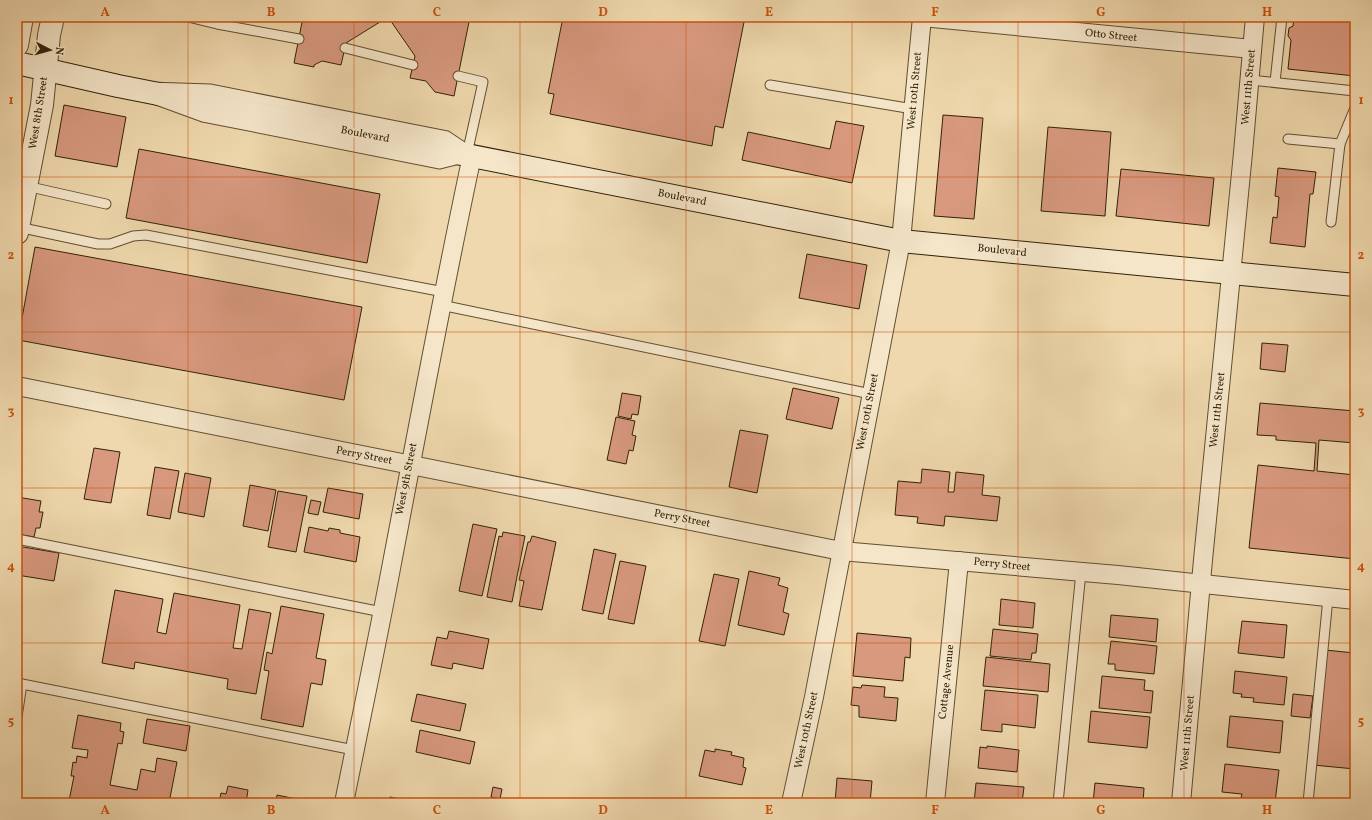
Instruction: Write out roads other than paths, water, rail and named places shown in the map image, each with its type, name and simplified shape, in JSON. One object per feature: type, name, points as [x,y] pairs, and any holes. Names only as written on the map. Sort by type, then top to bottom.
[{"type":"main road","points":[[17,45],[22,17]]},
{"type":"main road","name":"West 8th Street","points":[[18,230],[42,105],[49,35],[53,17]]},
{"type":"main road","name":"Boulevard","points":[[17,63],[118,86],[469,154],[901,241],[1355,285]]},
{"type":"street","name":"Otto Street","points":[[922,17],[1252,49]]},
{"type":"street","name":"West 10th Street","points":[[791,803],[814,697],[901,241],[922,17]]},
{"type":"street","name":"West 11th Street","points":[[1181,803],[1255,17]]},
{"type":"street","name":"West 9th Street","points":[[344,803],[443,298],[469,154]]},
{"type":"street","name":"Perry Street","points":[[17,386],[841,551],[1081,572],[1355,600]]},
{"type":"street","name":"Cottage Avenue","points":[[935,803],[959,561]]},
{"type":"lane","points":[[188,17],[298,39]]},
{"type":"lane","points":[[1276,82],[1282,17]]},
{"type":"lane","points":[[345,48],[413,65]]},
{"type":"lane","points":[[458,76],[483,82],[469,154]]},
{"type":"lane","points":[[1250,80],[1355,91]]},
{"type":"lane","points":[[770,85],[913,109]]},
{"type":"lane","points":[[1331,222],[1340,144],[1355,108]]},
{"type":"lane","points":[[1288,138],[1340,144]]},
{"type":"lane","points":[[26,186],[106,204]]},
{"type":"lane","points":[[18,230],[98,244],[110,244],[133,236],[146,235],[443,298],[871,394]]},
{"type":"lane","points":[[17,539],[382,612]]},
{"type":"lane","points":[[1058,803],[1081,572]]},
{"type":"lane","points":[[1308,803],[1328,598]]},
{"type":"lane","points":[[17,717],[20,684],[354,750]]}]
